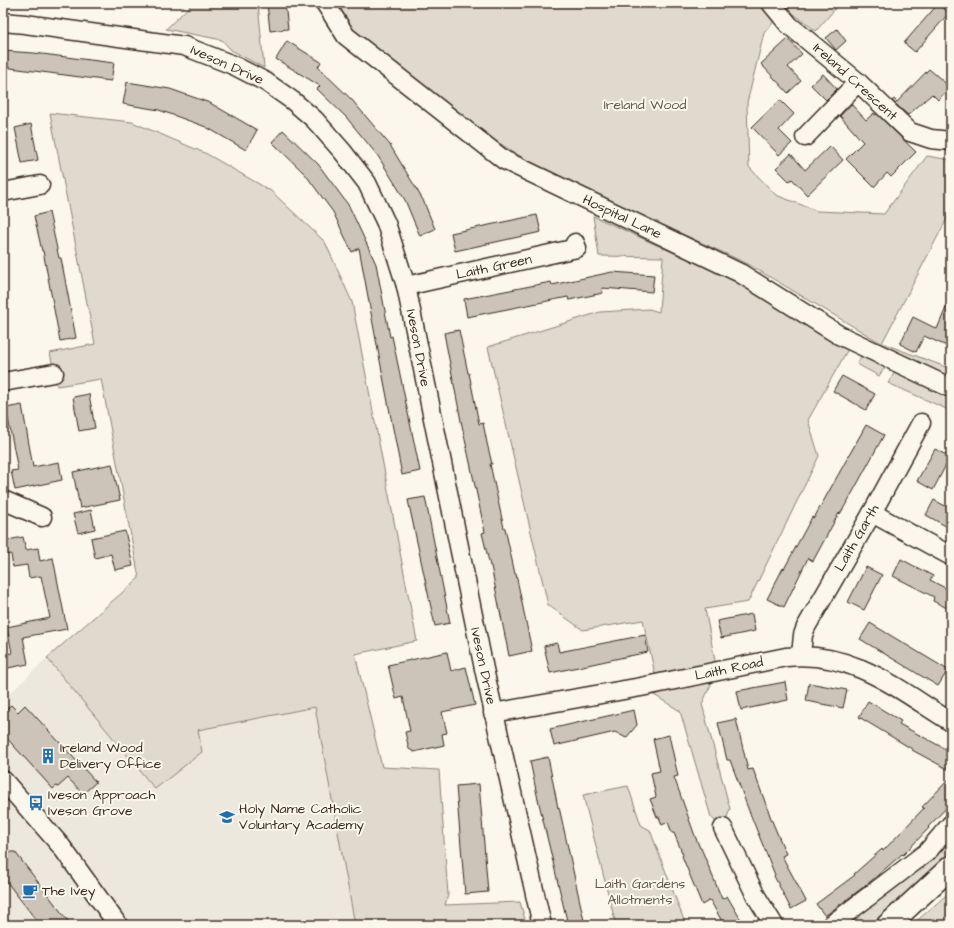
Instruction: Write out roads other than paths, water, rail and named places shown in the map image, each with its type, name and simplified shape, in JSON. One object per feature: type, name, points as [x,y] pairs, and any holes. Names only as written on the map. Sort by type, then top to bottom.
[{"type":"street","name":"Hospital Lane","points":[[325,3],[346,36],[504,160],[740,274],[839,335],[951,388]]},
{"type":"street","name":"Ireland Crescent","points":[[771,3],[789,25],[858,82],[910,132],[931,138],[951,140]]},
{"type":"street","name":"Iveson Drive","points":[[3,22],[184,46],[233,65],[266,82],[293,101],[314,119],[343,152],[367,183],[386,222],[406,286],[440,460],[494,713],[542,925]]},
{"type":"street","points":[[805,137],[858,82]]},
{"type":"street","points":[[3,192],[40,185]]},
{"type":"street","name":"Laith Green","points":[[406,286],[577,248],[575,244]]},
{"type":"street","points":[[3,382],[54,373]]},
{"type":"street","name":"Laith Garth","points":[[801,655],[803,635],[806,627],[872,513],[922,422]]},
{"type":"street","points":[[3,500],[42,516]]},
{"type":"street","points":[[872,513],[951,556]]},
{"type":"street","name":"Laith Road","points":[[494,713],[641,687],[801,655],[841,661],[863,668],[951,722]]},
{"type":"street","points":[[3,780],[61,846],[118,925]]},
{"type":"street","points":[[831,925],[927,852],[951,824]]},
{"type":"street","points":[[724,828],[756,896],[774,925]]},
{"type":"street","points":[[888,925],[951,867]]},
{"type":"place","name":"Ireland Wood Delivery Office","points":[[48,756]]},
{"type":"place","name":"Iveson Approach Iveson Grove","points":[[36,803]]},
{"type":"place","name":"Holy Name Catholic Voluntary Academy","points":[[227,817]]},
{"type":"place","name":"The Ivey","points":[[30,891]]},
{"type":"park label","name":"Ireland Wood","points":[[645,105]]},
{"type":"park label","name":"Laith Gardens Allotments","points":[[640,892]]}]
